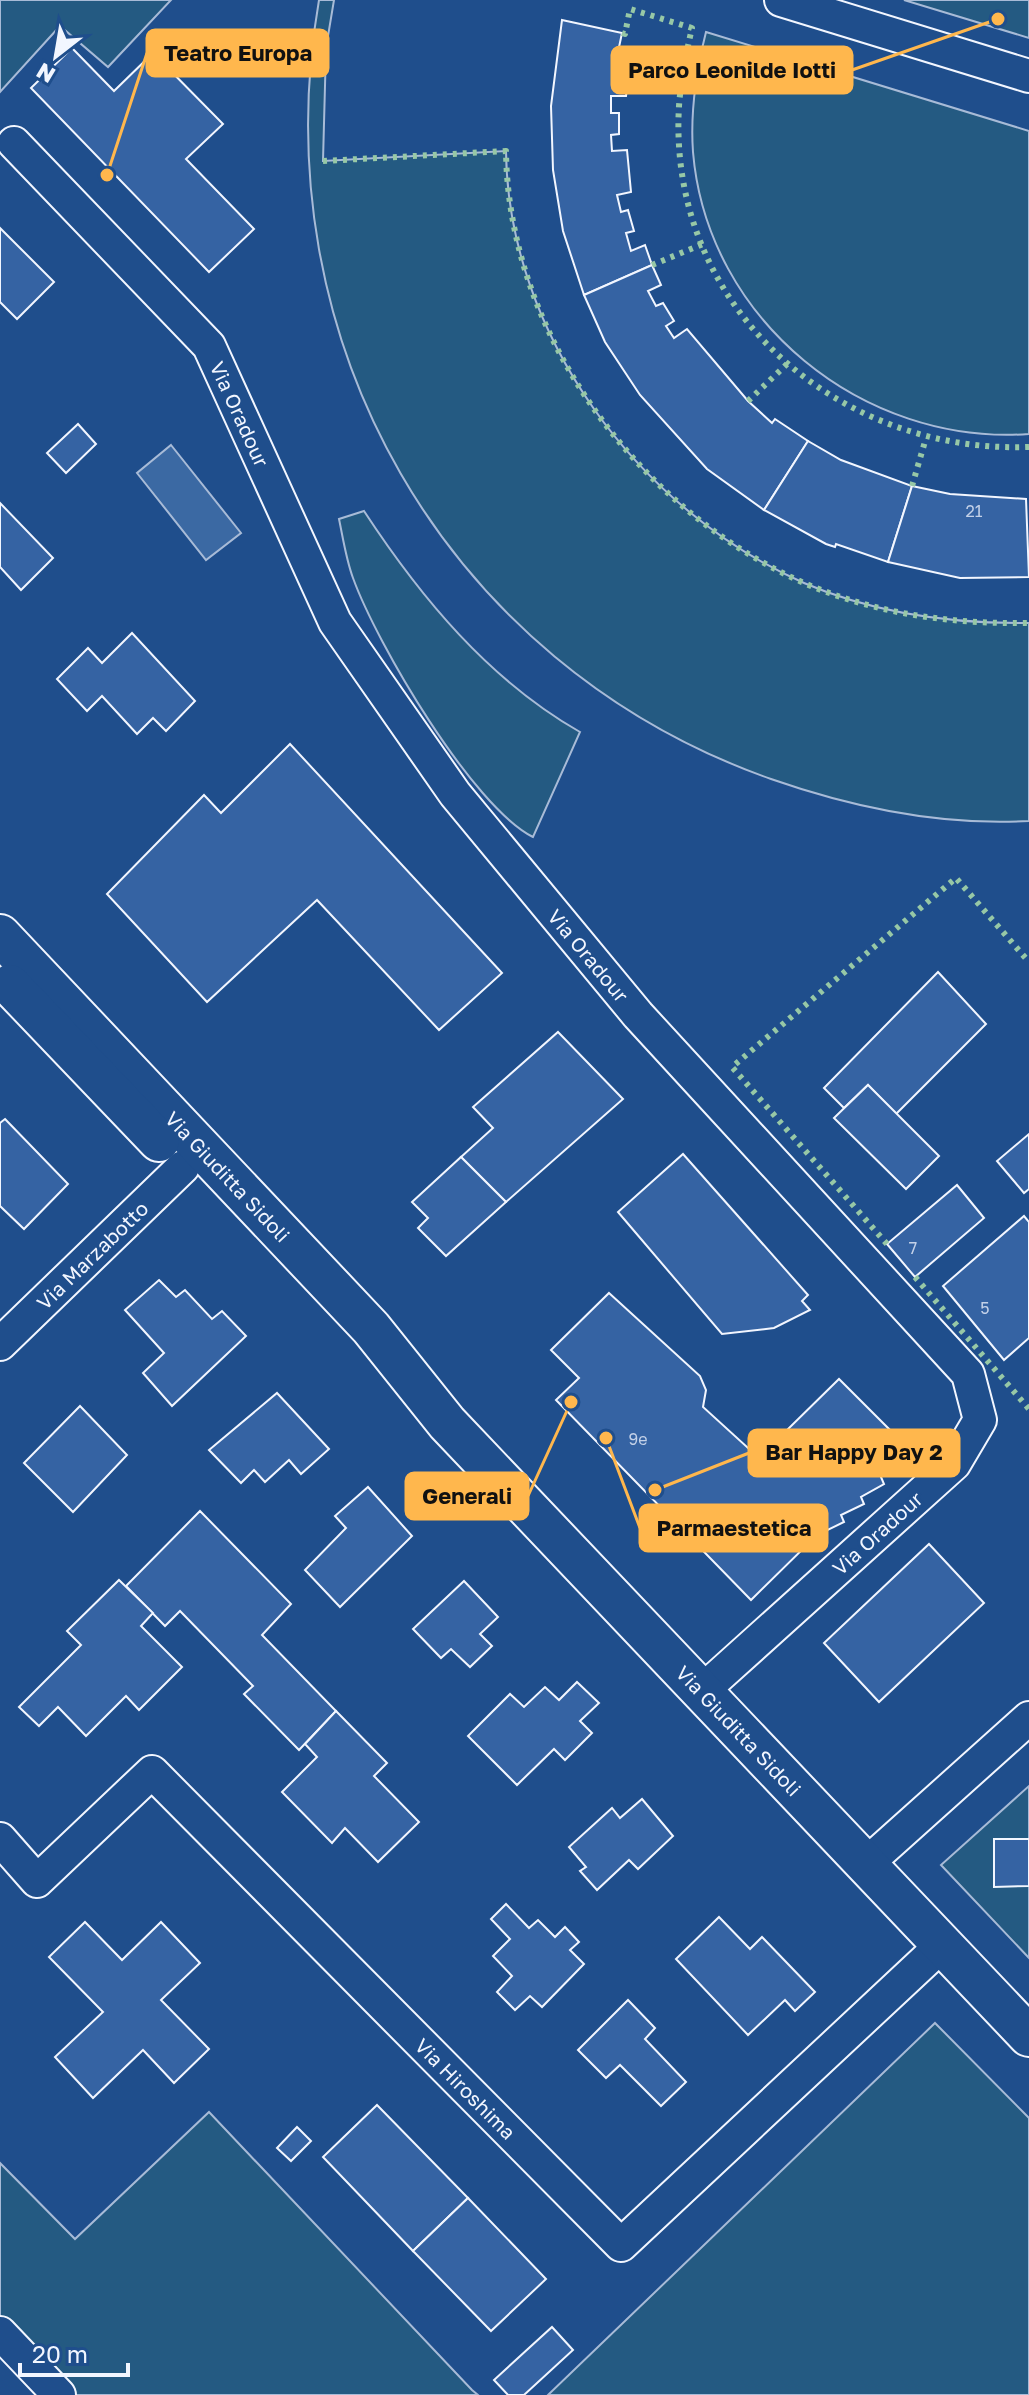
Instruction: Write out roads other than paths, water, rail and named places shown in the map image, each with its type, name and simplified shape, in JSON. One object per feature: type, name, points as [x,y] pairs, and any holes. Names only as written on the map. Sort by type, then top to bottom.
[{"type":"street","points":[[781,0],[1029,76]]},
{"type":"street","name":"Via Oradour","points":[[14,143],[209,346],[335,622],[455,794],[638,1015],[968,1374],[980,1420],[954,1464],[702,1691]]},
{"type":"street","name":"Via Giuditta Sidoli","points":[[0,935],[371,1328],[447,1423],[1029,2036]]},
{"type":"street","name":"Via Giuditta Sidoli","points":[[0,975],[378,1369],[447,1423]]},
{"type":"street","name":"Via Marzabotto","points":[[0,1344],[183,1167]]},
{"type":"street","points":[[865,1865],[1029,1718]]},
{"type":"street","name":"Via Hiroshima","points":[[0,1839],[37,1881],[152,1772],[621,2245],[942,1945]]},
{"type":"street","points":[[0,2333],[59,2395]]},
{"type":"place","name":"Parco Leonilde Iotti","points":[[998,19]]},
{"type":"place","name":"Teatro Europa","points":[[107,175]]},
{"type":"place","name":"Generali","points":[[571,1402]]},
{"type":"place","name":"Parmaestetica","points":[[606,1438]]},
{"type":"place","name":"Bar Happy Day 2","points":[[655,1490]]}]
